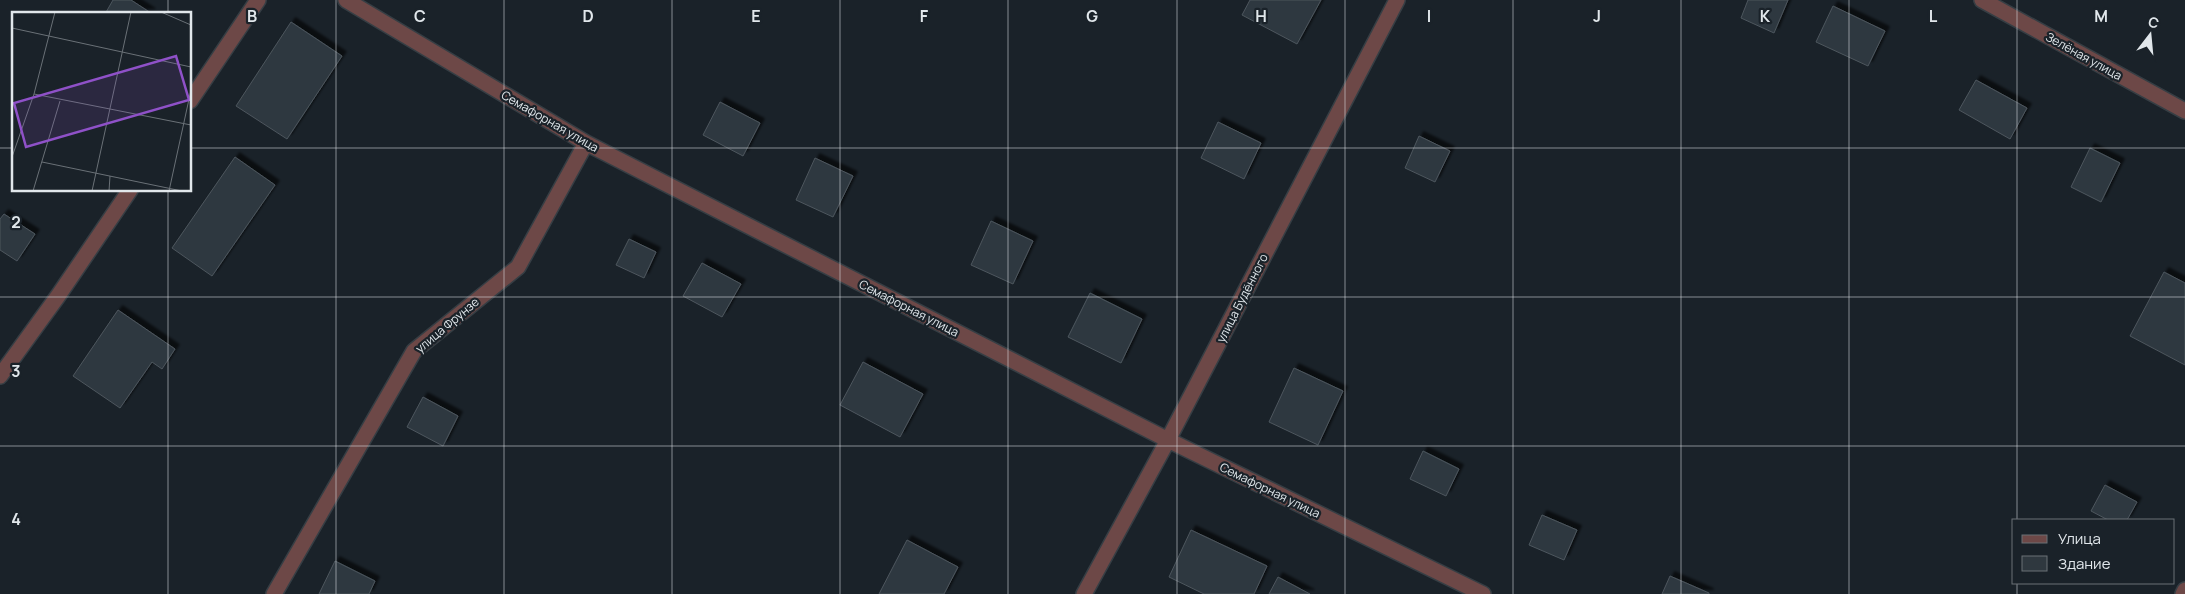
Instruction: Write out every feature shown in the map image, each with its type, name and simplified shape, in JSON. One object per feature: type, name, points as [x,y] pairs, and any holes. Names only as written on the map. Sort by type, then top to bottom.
[{"type":"street","points":[[191,100],[258,0]]},
{"type":"street","name":"Семафорная улица","points":[[346,0],[586,143],[1168,440],[1484,594]]},
{"type":"street","name":"улица Будённого","points":[[1084,594],[1168,440],[1397,0]]},
{"type":"street","name":"Зелёная улица","points":[[1982,0],[2185,111]]},
{"type":"street","name":"улица Фрунзе","points":[[274,594],[414,352],[518,267],[586,143]]},
{"type":"street","points":[[0,376],[58,296],[129,191]]},
{"type":"street","points":[[2183,594],[2185,590]]},
{"type":"building","points":[[113,0],[131,0],[149,12],[106,12]]},
{"type":"building","points":[[1250,0],[1321,0],[1297,44],[1242,15]]},
{"type":"building","points":[[1748,0],[1788,0],[1774,33],[1741,18]]},
{"type":"building","points":[[1833,6],[1885,31],[1868,66],[1816,42]]},
{"type":"building","points":[[291,22],[342,56],[287,139],[236,106]]},
{"type":"building","points":[[1976,80],[2027,108],[2010,139],[1959,110]]},
{"type":"building","points":[[720,102],[760,123],[743,156],[703,135]]},
{"type":"building","points":[[1218,122],[1261,143],[1244,179],[1201,158]]},
{"type":"building","points":[[1419,136],[1450,151],[1435,182],[1405,168]]},
{"type":"building","points":[[2090,148],[2120,163],[2101,202],[2071,187]]},
{"type":"building","points":[[235,157],[275,185],[212,276],[172,248]]},
{"type":"building","points":[[815,158],[853,176],[833,217],[796,200]]},
{"type":"building","points":[[4,214],[35,234],[17,261],[0,250],[0,219]]},
{"type":"building","points":[[991,221],[1033,241],[1013,284],[971,265]]},
{"type":"building","points":[[629,239],[656,252],[644,278],[616,265]]},
{"type":"building","points":[[702,263],[741,284],[722,317],[683,296]]},
{"type":"building","points":[[2164,272],[2185,283],[2185,365],[2130,336]]},
{"type":"building","points":[[1090,293],[1142,319],[1121,363],[1068,337]]},
{"type":"building","points":[[118,310],[175,349],[162,369],[152,362],[120,408],[73,376]]},
{"type":"building","points":[[863,362],[923,394],[900,437],[840,405]]},
{"type":"building","points":[[1294,368],[1343,391],[1318,445],[1269,422]]},
{"type":"building","points":[[423,397],[458,416],[443,446],[407,427]]},
{"type":"building","points":[[1423,451],[1459,469],[1446,496],[1410,479]]},
{"type":"building","points":[[2105,485],[2137,502],[2128,519],[2106,519],[2091,511]]},
{"type":"building","points":[[1542,515],[1577,530],[1564,560],[1529,545]]},
{"type":"building","points":[[1191,530],[1267,566],[1254,594],[1204,594],[1169,577]]},
{"type":"building","points":[[907,540],[958,567],[944,594],[879,594]]},
{"type":"building","points":[[335,561],[375,581],[369,594],[319,594]]},
{"type":"building","points":[[1670,576],[1709,593],[1709,594],[1662,594]]},
{"type":"building","points":[[1278,577],[1310,594],[1269,594]]}]
